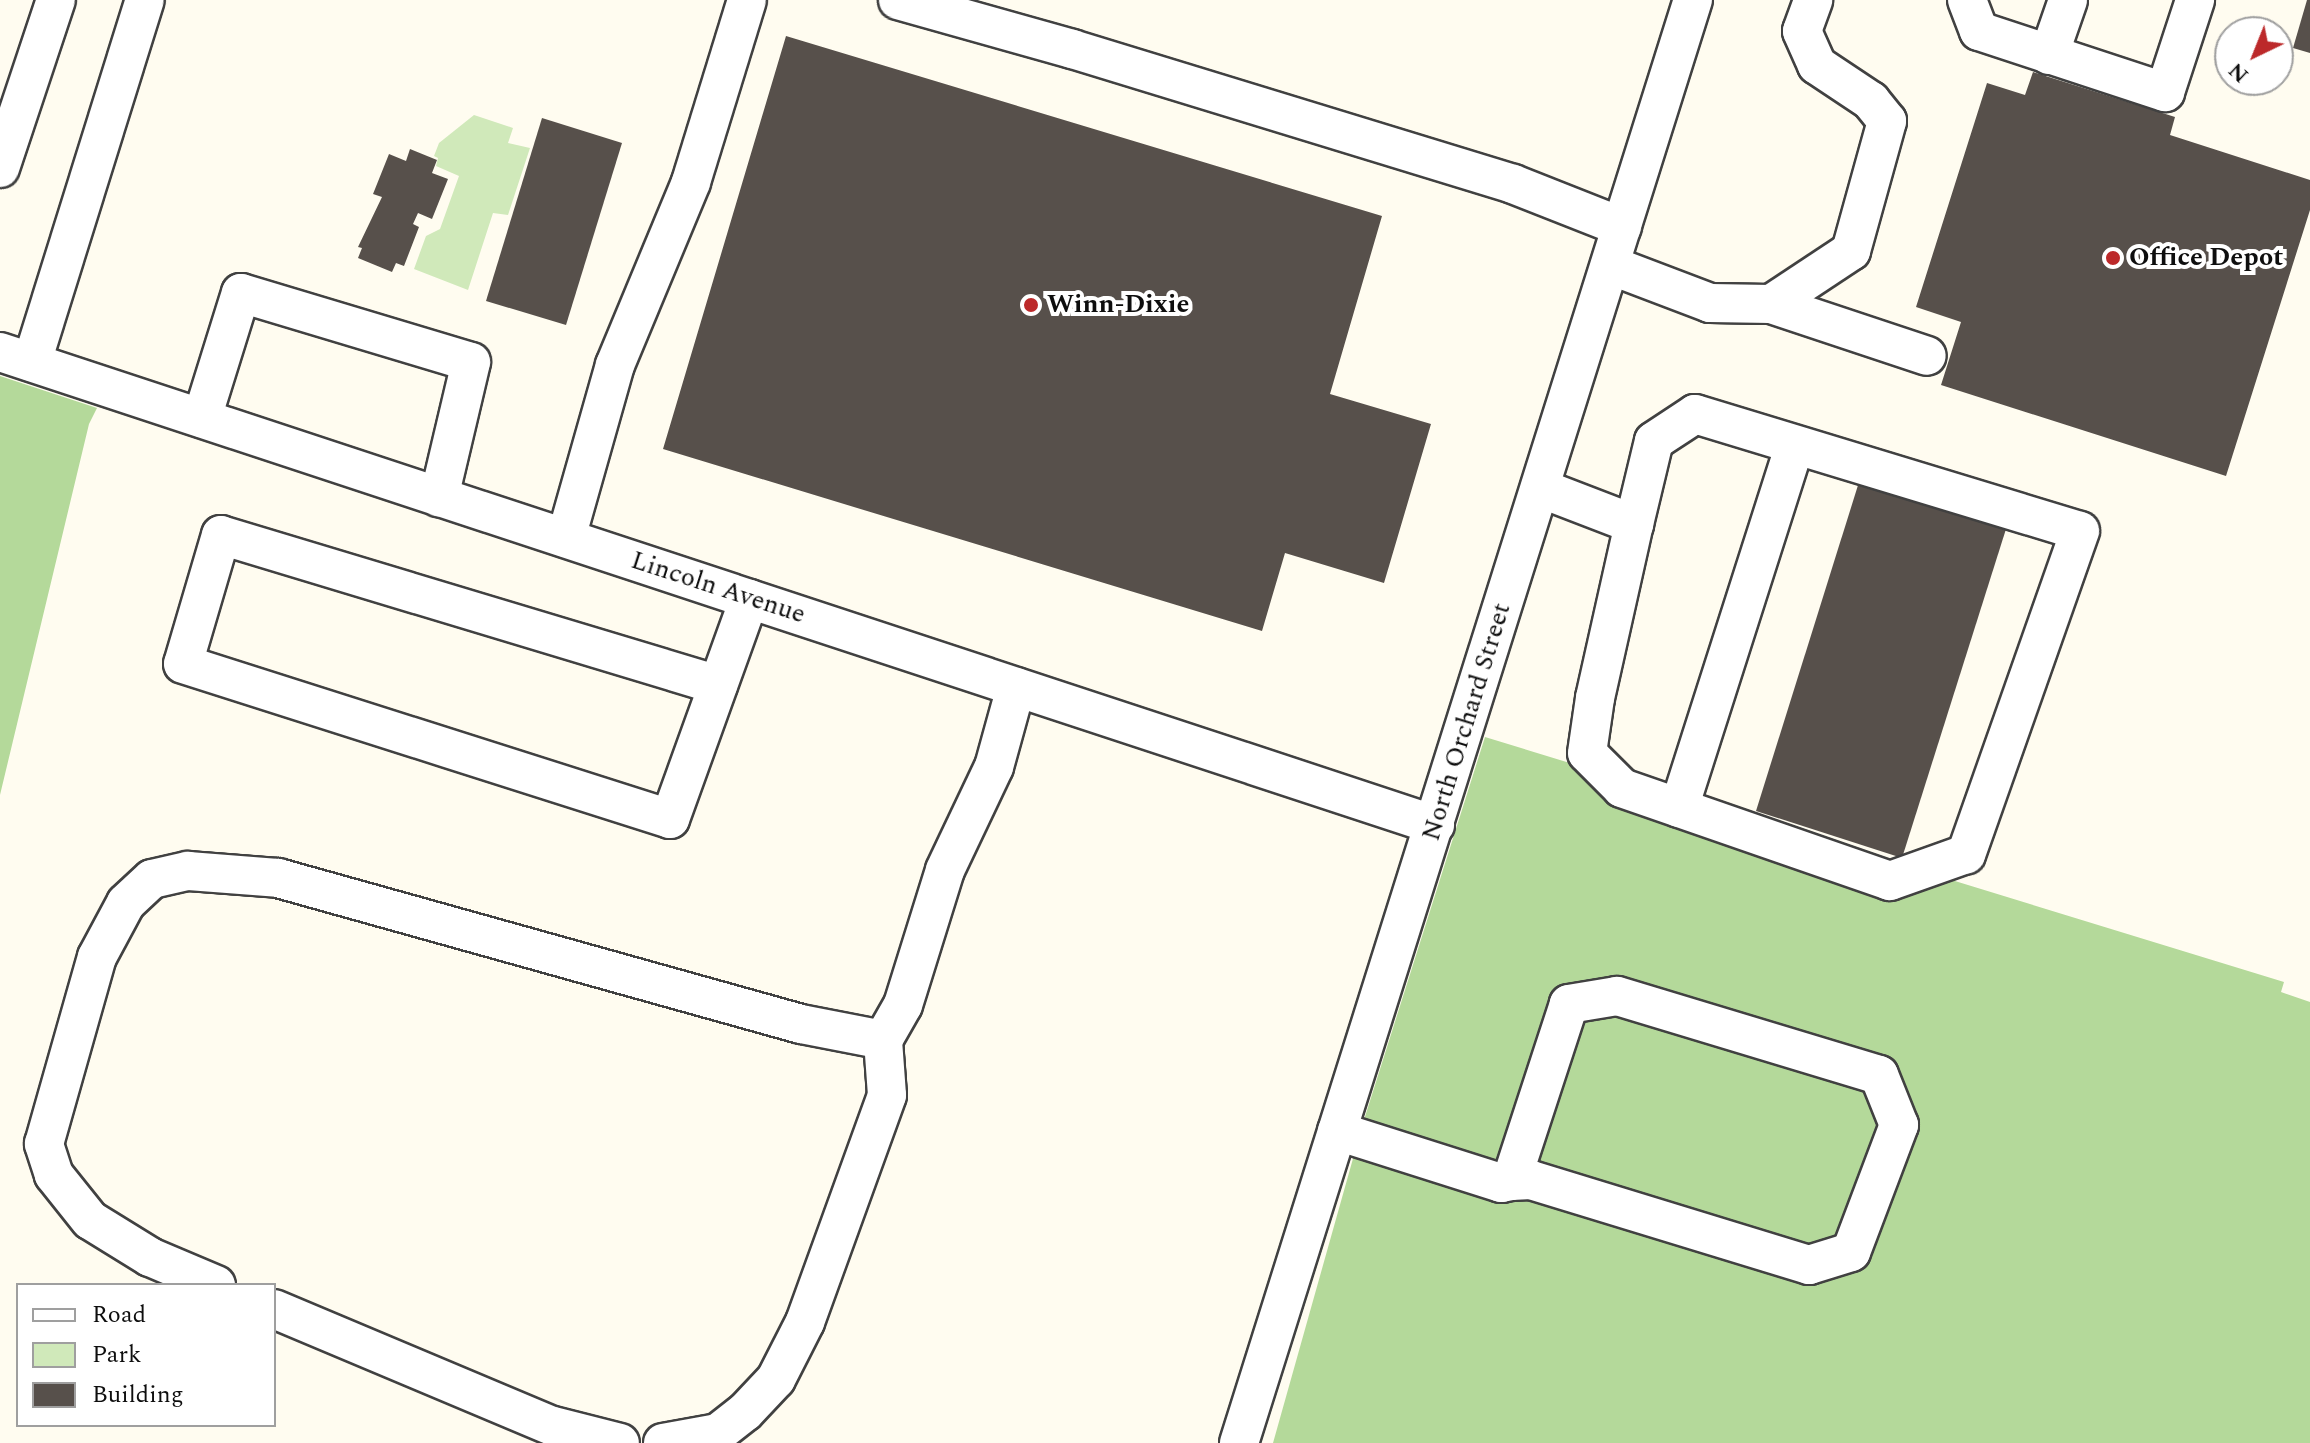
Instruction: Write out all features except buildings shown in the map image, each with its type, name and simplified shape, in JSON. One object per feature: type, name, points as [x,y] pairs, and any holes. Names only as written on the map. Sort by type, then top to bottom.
[{"type":"street","points":[[0,168],[56,0]]},
{"type":"street","points":[[16,357],[145,0]]},
{"type":"street","points":[[566,538],[615,365],[691,182],[747,0]]},
{"type":"street","points":[[898,0],[1072,49],[1513,184],[1622,227]]},
{"type":"street","name":"North Orchard Street","points":[[1239,1443],[1693,0]]},
{"type":"street","points":[[1771,304],[1851,251],[1887,121],[1871,101],[1817,65],[1802,31],[1813,0]]},
{"type":"street","points":[[1967,0],[1979,31],[2165,92],[2195,0]]},
{"type":"street","points":[[2049,55],[2068,0]]},
{"type":"street","points":[[1610,265],[1710,303],[1771,304],[1927,356]]},
{"type":"street","points":[[202,418],[241,293],[471,362],[439,497]]},
{"type":"street","name":"Lincoln Avenue","points":[[16,357],[1435,825]]},
{"type":"street","points":[[1695,414],[2080,531],[1966,854],[1890,881],[1622,788],[1587,753],[1595,698],[1634,524],[1654,441],[1695,414]]},
{"type":"street","points":[[1679,808],[1795,445]]},
{"type":"street","points":[[1540,488],[1634,524]]},
{"type":"street","points":[[718,685],[221,535],[183,664],[670,819],[749,599]]},
{"type":"street","points":[[663,1443],[718,1433],[745,1412],[776,1379],[805,1322],[887,1095],[883,1040],[903,1005],[945,870],[994,767],[1016,687]]},
{"type":"street","points":[[211,1283],[150,1257],[90,1220],[54,1175],[44,1144],[97,957],[126,903],[152,879],[188,871],[278,878],[801,1024],[883,1040]]},
{"type":"street","points":[[1337,1131],[1501,1183],[1531,1180],[1809,1265],[1851,1252],[1899,1125],[1879,1075],[1617,996],[1569,1004],[1511,1181]]},
{"type":"street","points":[[276,1310],[553,1426],[620,1443]]},
{"type":"green space","points":[[474,115],[513,128],[508,143],[530,148],[508,215],[493,213],[468,290],[414,269],[426,236],[440,229],[459,176],[436,166],[438,158],[434,156],[439,143]]},
{"type":"green space","points":[[0,376],[97,408],[89,424],[0,795]]},
{"type":"green space","points":[[1485,737],[2284,982],[2281,992],[2310,1002],[2310,1443],[1273,1443],[1363,1123]]},
{"type":"place","name":"Office Depot","points":[[2113,258]]},
{"type":"place","name":"Winn-Dixie","points":[[1031,305]]}]
